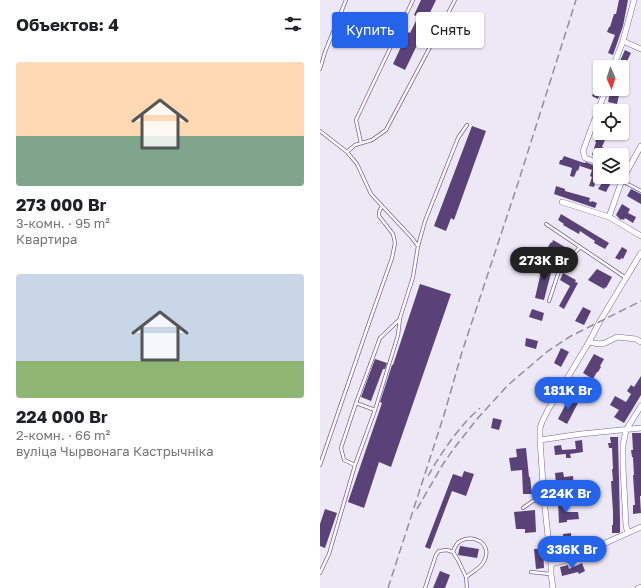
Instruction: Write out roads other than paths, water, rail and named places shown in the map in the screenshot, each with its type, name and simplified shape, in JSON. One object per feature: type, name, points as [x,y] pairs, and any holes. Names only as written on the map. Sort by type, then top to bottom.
[{"type":"street","points":[[616,60],[623,42],[634,0]]},
{"type":"street","points":[[623,42],[641,50]]},
{"type":"street","points":[[593,161],[585,158],[583,150],[603,96]]},
{"type":"street","points":[[629,164],[641,146]]},
{"type":"street","points":[[609,217],[621,184]]},
{"type":"street","points":[[562,202],[609,217],[641,236]]},
{"type":"street","points":[[553,588],[550,574],[551,564],[544,499],[540,428],[548,410],[641,254]]},
{"type":"street","points":[[589,342],[600,344],[617,337],[639,340]]},
{"type":"street","points":[[628,533],[626,526],[622,445],[626,430],[641,406]]},
{"type":"street","points":[[540,440],[641,428]]},
{"type":"street","points":[[551,564],[570,559],[641,527]]},
{"type":"lane","points":[[320,69],[324,52],[346,0]]},
{"type":"lane","points":[[361,143],[356,120],[413,0]]},
{"type":"lane","points":[[347,152],[355,145],[372,140],[386,130],[455,0]]},
{"type":"lane","points":[[320,574],[329,554],[355,465],[375,410],[398,335],[400,318],[413,277],[418,246],[425,221],[458,138],[467,125]]},
{"type":"lane","points":[[320,131],[347,152],[357,164],[371,194],[418,246]]},
{"type":"lane","points":[[629,184],[641,191]]},
{"type":"lane","points":[[320,465],[392,258],[395,243],[393,234],[379,216],[382,206]]},
{"type":"lane","points":[[546,224],[627,279]]},
{"type":"lane","points":[[549,301],[559,271],[580,247]]},
{"type":"lane","points":[[355,465],[344,460],[341,448],[380,338],[400,318]]},
{"type":"lane","points":[[356,403],[375,410]]},
{"type":"lane","points":[[522,508],[533,501],[544,499]]},
{"type":"lane","points":[[453,552],[458,542],[463,540],[474,539],[485,545],[487,551],[486,557],[482,564],[466,577]]},
{"type":"lane","points":[[425,588],[436,555],[439,551],[447,550],[453,552],[458,560],[466,577],[467,588]]},
{"type":"lane","points":[[531,572],[550,574]]},
{"type":"railway","points":[[388,588],[444,415],[462,352],[518,183],[576,0]]},
{"type":"railway","points":[[417,509],[443,464],[455,447],[477,419],[508,385],[548,351],[571,336],[641,301]]},
{"type":"railway","points":[[428,476],[451,440],[480,408]]}]
